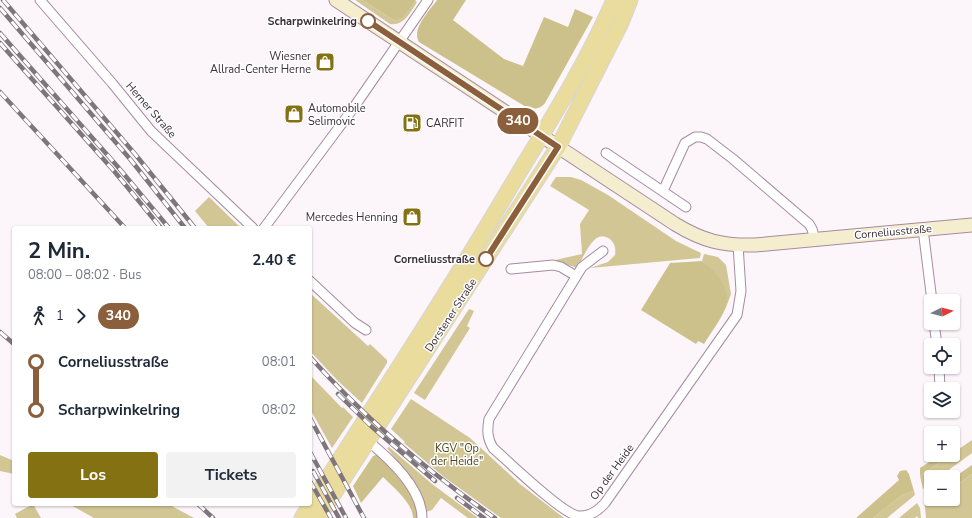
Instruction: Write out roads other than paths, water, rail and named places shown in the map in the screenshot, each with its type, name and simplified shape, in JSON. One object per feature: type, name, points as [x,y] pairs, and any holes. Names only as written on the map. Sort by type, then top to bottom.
[{"type":"main road","name":"Corneliusstraße","points":[[336,0],[688,232],[710,241],[738,245],[815,240],[972,225]]},
{"type":"main road","name":"Dorstener Straße","points":[[312,502],[439,305],[541,136],[602,29],[614,0]]},
{"type":"main road","name":"Dorstener Straße","points":[[318,518],[558,147],[620,25],[630,0]]},
{"type":"main road","name":"Dorstener Straße","points":[[302,518],[310,506]]},
{"type":"street","name":"Herner Straße","points":[[40,0],[112,83],[151,131],[251,226]]},
{"type":"street","points":[[265,226],[352,110],[428,0]]},
{"type":"street","points":[[663,191],[685,142],[688,139],[701,137],[707,139],[733,159],[809,224],[815,240]]},
{"type":"street","points":[[606,152],[686,207]]},
{"type":"street","points":[[923,229],[931,294]]},
{"type":"street","name":"Op der Heide","points":[[603,251],[582,267],[576,276],[489,418],[487,427],[490,442],[493,448],[544,493],[568,512],[578,516],[588,515],[598,511],[606,503],[737,315],[741,291],[738,245]]},
{"type":"street","points":[[511,269],[553,265],[560,267],[576,276]]},
{"type":"street","points":[[312,283],[355,324],[366,330]]},
{"type":"street","points":[[368,441],[388,457],[416,493],[420,504],[422,518]]},
{"type":"railway","points":[[3,0],[135,154],[193,226]]},
{"type":"railway","points":[[0,8],[130,159],[183,226]]},
{"type":"railway","points":[[0,33],[118,167],[167,226]]},
{"type":"railway","points":[[0,43],[114,171],[159,226]]},
{"type":"railway","points":[[0,92],[123,226]]},
{"type":"railway","points":[[0,332],[12,342]]},
{"type":"railway","points":[[312,359],[375,423],[398,443],[446,482],[495,518]]},
{"type":"railway","points":[[338,394],[372,427],[435,481]]},
{"type":"railway","points":[[312,422],[364,518]]},
{"type":"railway","points":[[312,456],[346,518]]},
{"type":"railway","points":[[313,471],[339,518]]},
{"type":"railway","points":[[312,485],[331,518]]},
{"type":"railway","points":[[457,498],[484,518]]},
{"type":"railway","points":[[200,506],[213,518]]},
{"type":"place","name":"Scharpwinkelring","points":[[368,21]]},
{"type":"place","name":"Wiesner Allrad-Center Herne","points":[[325,62]]},
{"type":"place","name":"Automobile Selimovic","points":[[294,114]]},
{"type":"place","name":"CARFIT","points":[[412,123]]},
{"type":"place","name":"Mercedes Henning","points":[[412,217]]},
{"type":"place","name":"Corneliusstraße","points":[[486,259]]},
{"type":"park label","name":"KGV \"Op der Heide\"","points":[[457,454]]}]
